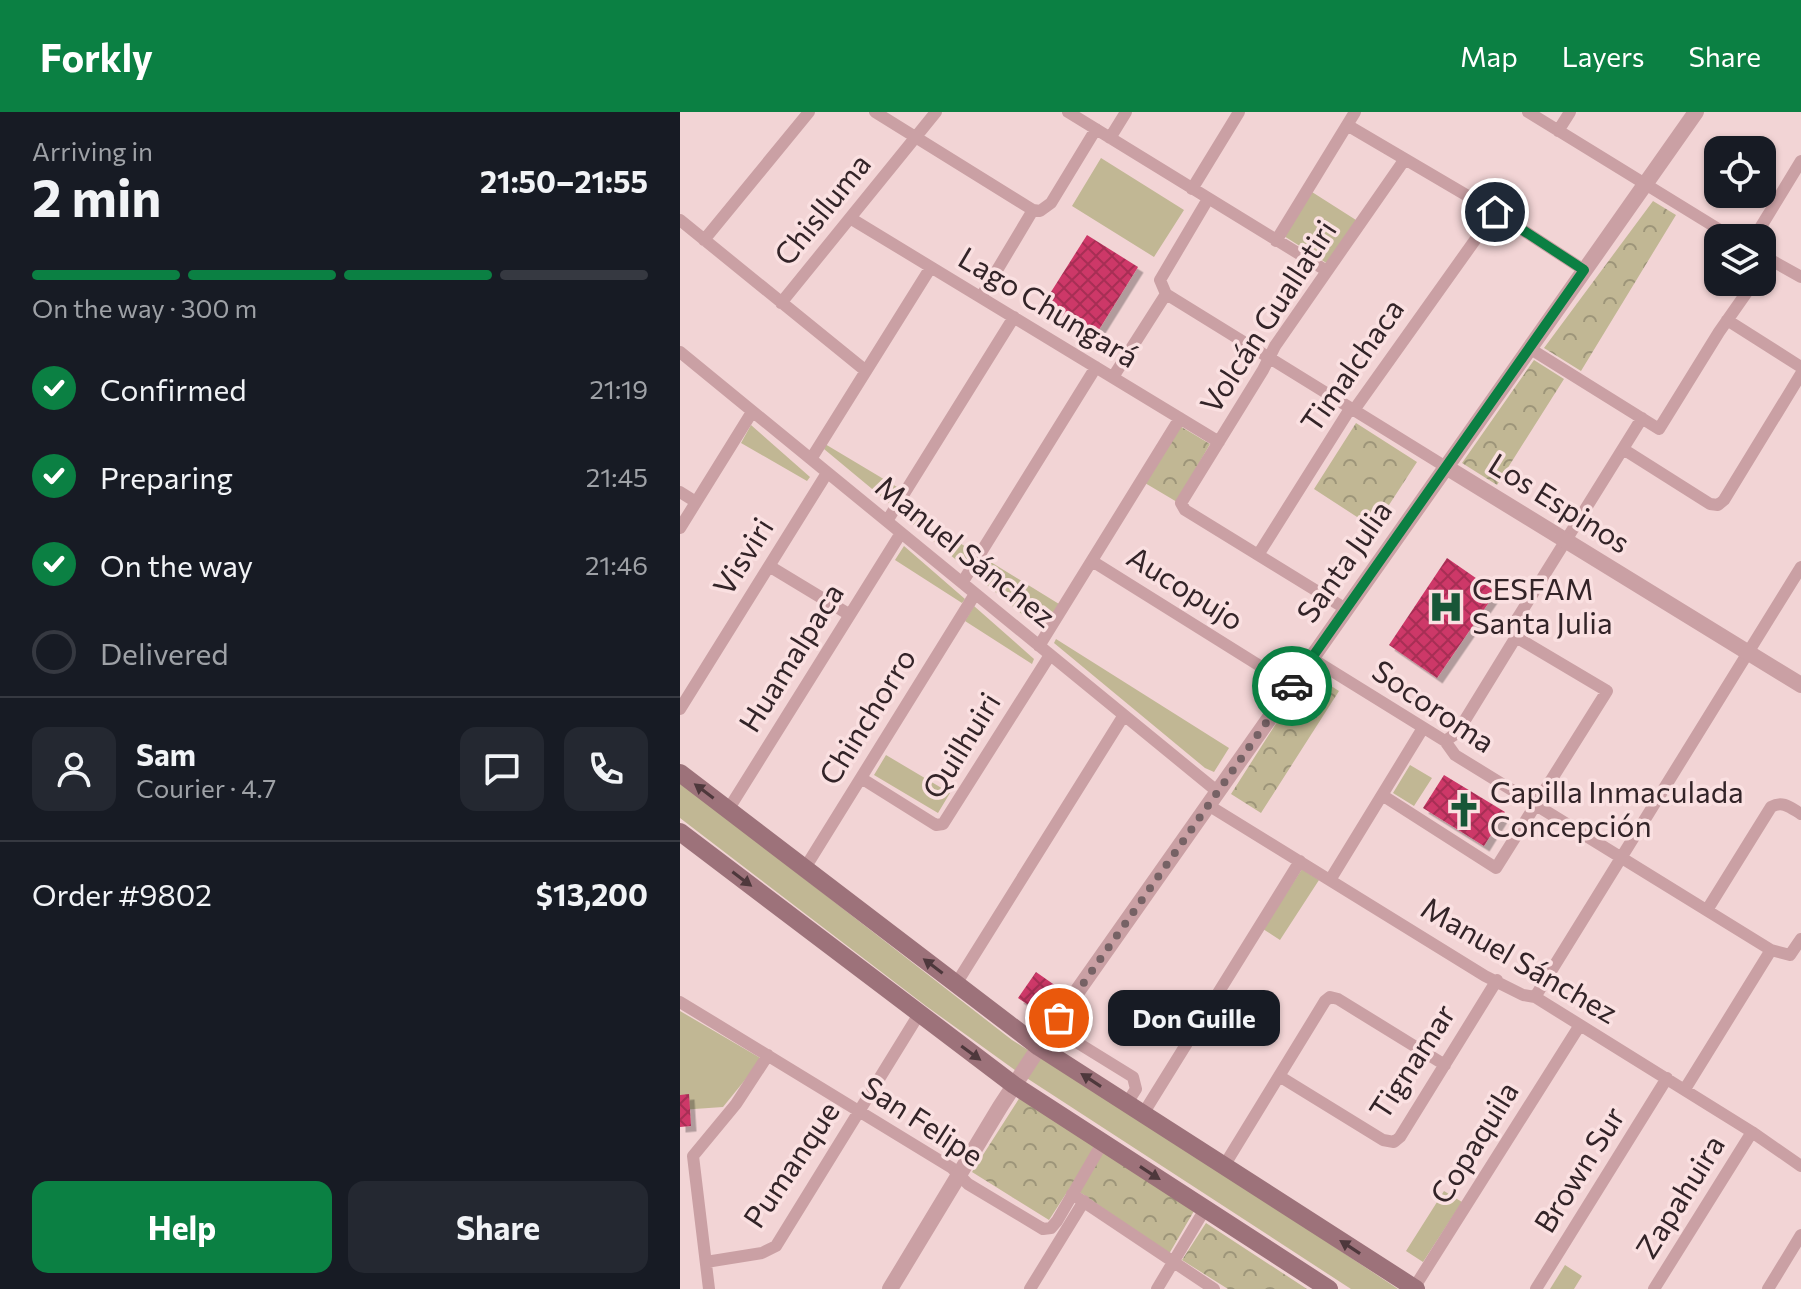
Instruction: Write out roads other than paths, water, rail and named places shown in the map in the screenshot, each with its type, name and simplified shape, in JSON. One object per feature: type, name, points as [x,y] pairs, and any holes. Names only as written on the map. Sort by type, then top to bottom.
[{"type":"main road","points":[[680,773],[1039,1047],[1415,1288]]},
{"type":"main road","points":[[680,832],[1014,1085],[1329,1289]]},
{"type":"street","points":[[704,240],[809,112]]},
{"type":"street","points":[[875,112],[1033,210],[1040,211],[1051,203],[1096,129]]},
{"type":"street","name":"Chislluma","points":[[781,303],[936,112]]},
{"type":"street","points":[[1068,112],[1327,271]]},
{"type":"street","points":[[1110,138],[1126,112]]},
{"type":"street","points":[[1192,189],[1239,112]]},
{"type":"street","points":[[1276,241],[1355,112]]},
{"type":"street","points":[[1528,112],[1710,224]]},
{"type":"street","points":[[1558,131],[1570,112]]},
{"type":"street","name":"Santa Julia","points":[[890,1289],[1052,1027],[1696,112]]},
{"type":"street","points":[[1347,125],[1495,212],[1584,270]]},
{"type":"street","name":"Volcán Guallatiri","points":[[1258,555],[1181,506],[1269,358],[1405,159]]},
{"type":"street","points":[[1763,224],[1801,161]]},
{"type":"street","points":[[1113,377],[1166,294],[1160,280],[1208,199]]},
{"type":"street","points":[[981,297],[1033,210]]},
{"type":"street","name":"Timalchaca","points":[[1258,555],[1348,412],[1354,410],[1495,212]]},
{"type":"street","name":"Lago Chungará","points":[[850,218],[1219,442]]},
{"type":"street","points":[[680,220],[866,371]]},
{"type":"street","points":[[811,459],[931,267]]},
{"type":"street","points":[[1776,267],[1801,277]]},
{"type":"street","name":"Los Espinos","points":[[1166,294],[1801,685]]},
{"type":"street","points":[[1529,348],[1659,429],[1744,296]]},
{"type":"street","points":[[887,521],[1014,317]]},
{"type":"street","points":[[1727,320],[1801,367]]},
{"type":"street","name":"Manuel Sánchez","points":[[680,352],[1124,715],[1213,799],[1330,880],[1485,976],[1535,997],[1685,1089],[1801,1166]]},
{"type":"street","points":[[962,583],[1096,367]]},
{"type":"street","points":[[1623,449],[1710,504],[1718,505],[1801,374]]},
{"type":"street","points":[[680,528],[752,412]]},
{"type":"street","name":"Quilhuiri","points":[[861,778],[936,825],[943,824],[1045,651],[1092,561],[1180,418]]},
{"type":"street","points":[[1382,795],[1496,868],[1607,691],[1516,637],[1512,627],[1642,418]]},
{"type":"street","name":"Visviri","points":[[680,709],[827,473]]},
{"type":"street","points":[[680,492],[696,502]]},
{"type":"street","name":"Huamalpaca","points":[[728,810],[901,533]]},
{"type":"street","points":[[1258,555],[1346,609]]},
{"type":"street","name":"Aucopujo","points":[[1092,561],[1292,686]]},
{"type":"street","points":[[769,566],[850,615]]},
{"type":"street","points":[[1535,997],[1801,567]]},
{"type":"street","name":"Chinchorro","points":[[805,868],[975,594]]},
{"type":"street","points":[[1445,741],[1457,733],[1516,637]]},
{"type":"street","name":"Socoroma","points":[[1311,658],[1445,741],[1452,753],[1771,950]]},
{"type":"street","points":[[956,984],[1124,715]]},
{"type":"street","points":[[1330,880],[1423,728]]},
{"type":"street","points":[[1707,910],[1771,807],[1785,804],[1801,814]]},
{"type":"street","points":[[1135,1108],[1300,861]]},
{"type":"street","points":[[1685,1089],[1771,950],[1790,955],[1801,939]]},
{"type":"street","name":"Tignamar","points":[[1279,1076],[1390,1143],[1398,1140],[1497,980]]},
{"type":"street","points":[[1224,1166],[1330,997],[1445,1065]]},
{"type":"street","name":"San Felipe","points":[[680,1002],[860,1111],[959,1174],[968,1184],[1043,1229],[1053,1225],[1078,1198],[1103,1142]]},
{"type":"street","name":"Pumanque","points":[[706,1262],[762,1253],[776,1246],[919,1014]]},
{"type":"street","name":"Copaquila","points":[[1415,1288],[1580,1025]]},
{"type":"street","points":[[1052,1027],[1133,1077],[1135,1108]]},
{"type":"street","points":[[709,1289],[693,1156],[736,1104],[768,1055]]},
{"type":"street","name":"Brown Sur","points":[[1536,1289],[1667,1078]]},
{"type":"street","name":"Zapahuira","points":[[1654,1289],[1752,1132]]},
{"type":"street","points":[[1030,1289],[1078,1198],[1214,1289]]},
{"type":"street","points":[[1157,1289],[1205,1209]]},
{"type":"street","points":[[1768,1289],[1801,1235]]},
{"type":"place","name":"CESFAM Santa Julia","points":[[1446,607]]},
{"type":"place","name":"Capilla Inmaculada Concepción","points":[[1464,810]]},
{"type":"place","name":"Don Guille","points":[[1059,1018]]}]
